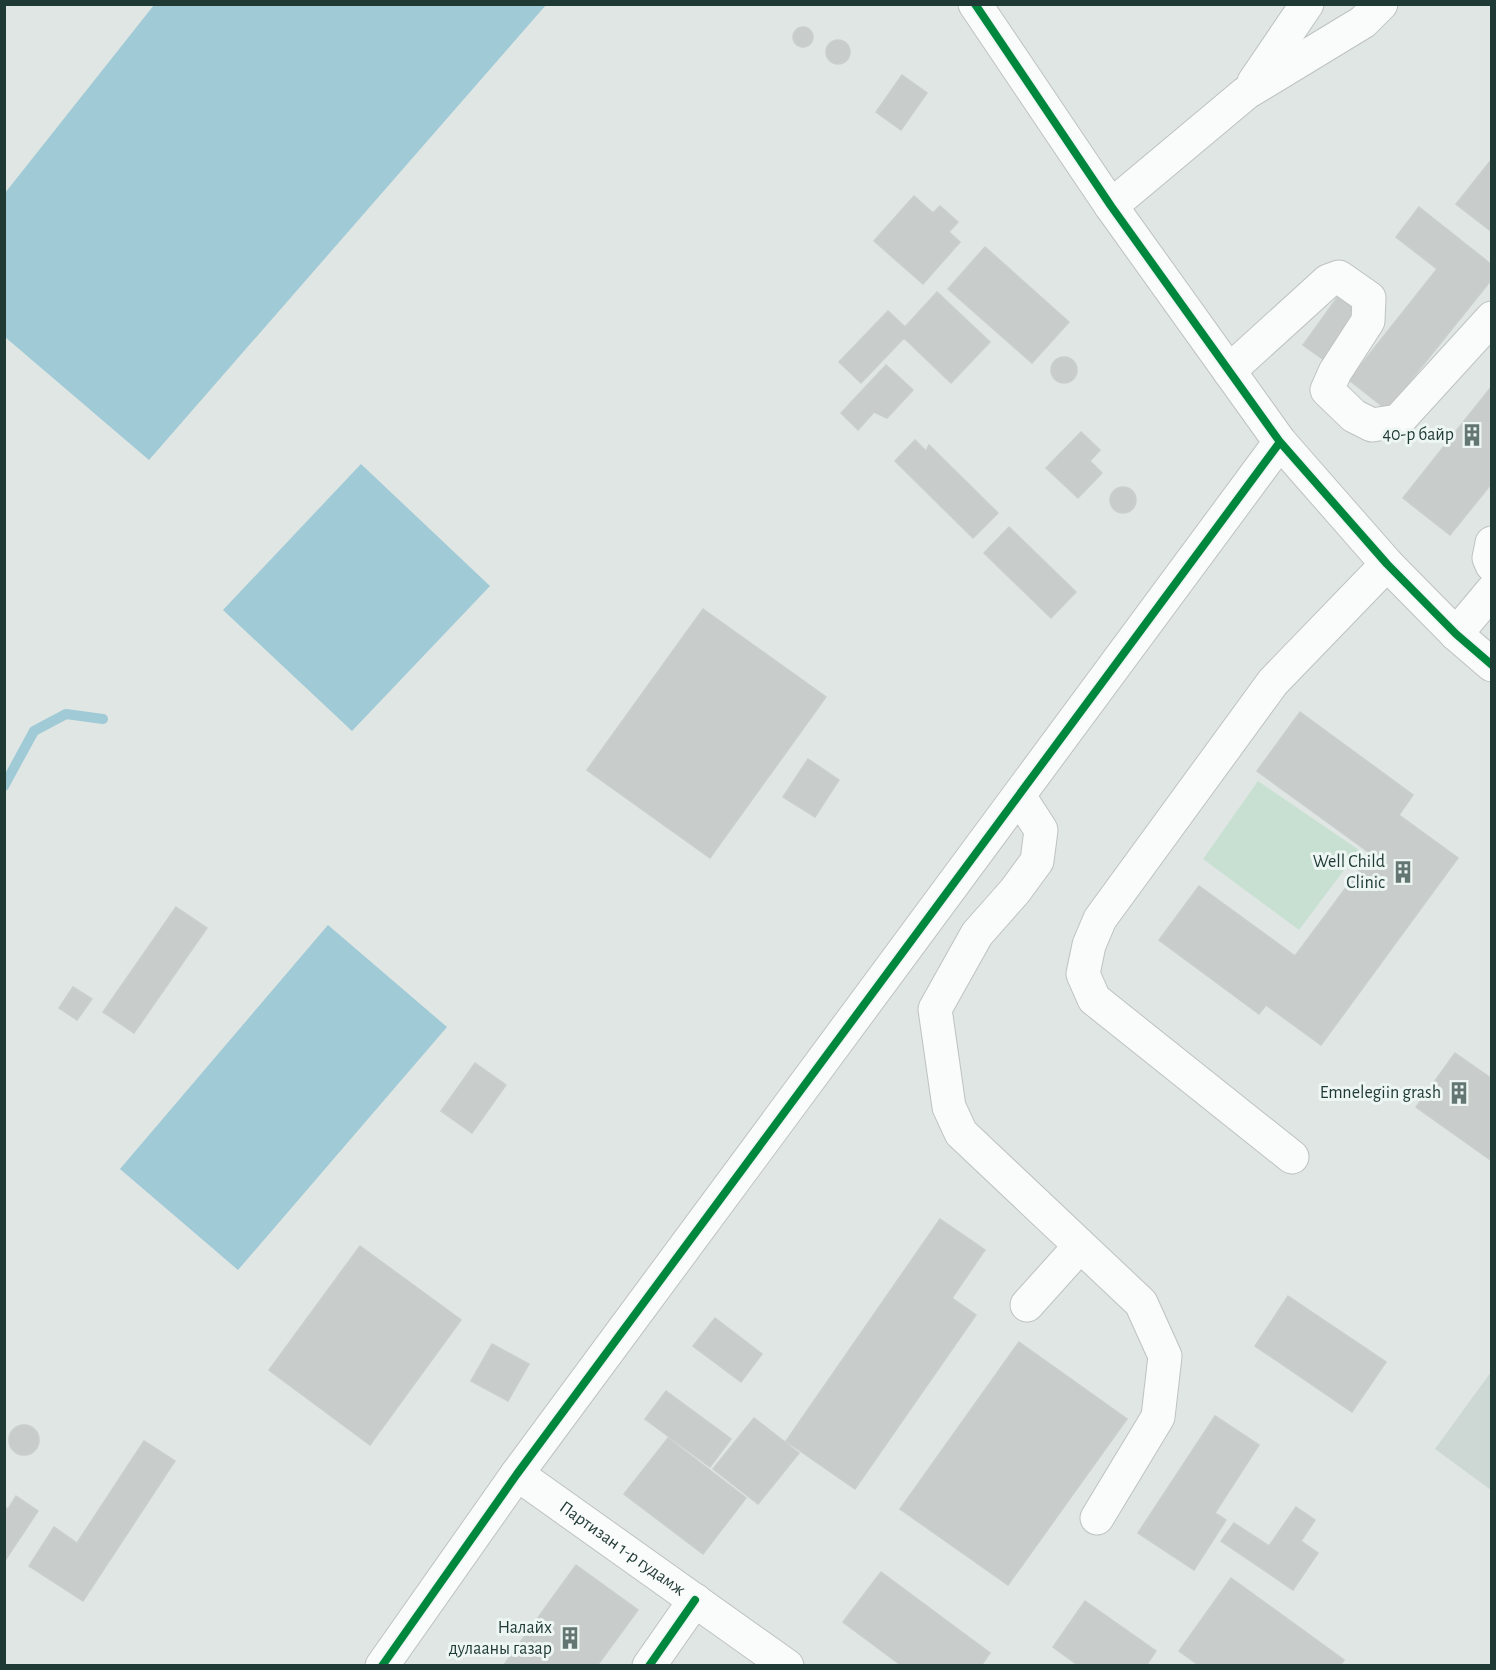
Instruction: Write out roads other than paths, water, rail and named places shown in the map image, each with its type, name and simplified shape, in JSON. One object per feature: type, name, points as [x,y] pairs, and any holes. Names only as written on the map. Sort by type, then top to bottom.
[{"type":"street","points":[[975,4],[1111,206],[1280,442],[1387,564],[1456,634],[1491,665]]},
{"type":"street","points":[[1246,93],[1307,4]]},
{"type":"street","points":[[1111,206],[1246,93],[1363,22],[1382,4]]},
{"type":"street","points":[[1229,371],[1328,281],[1339,278],[1369,298],[1368,321],[1335,372],[1327,390],[1354,416],[1372,425],[1398,421],[1491,318]]},
{"type":"street","points":[[382,1665],[516,1474],[1280,442]]},
{"type":"street","points":[[1491,543],[1489,558],[1491,565]]},
{"type":"street","points":[[1292,1157],[1094,999],[1083,974],[1089,945],[1100,919],[1273,682],[1387,564]]},
{"type":"street","points":[[1456,634],[1491,591]]},
{"type":"street","points":[[1019,796],[1041,830],[1036,861],[1015,891],[977,934],[935,1010],[949,1107],[961,1133],[1141,1303],[1165,1356],[1158,1417],[1097,1518]]},
{"type":"street","points":[[1027,1305],[1080,1246]]},
{"type":"street","name":"Партизан 1-р гудамж","points":[[516,1474],[787,1665]]},
{"type":"street","points":[[649,1665],[695,1600]]},
{"type":"water","points":[[154,5],[546,5],[149,460],[5,337],[5,193]]},
{"type":"water","points":[[361,464],[490,586],[352,731],[223,610]]},
{"type":"water","points":[[328,925],[447,1027],[238,1270],[120,1169]]},
{"type":"waterway","points":[[4,786],[34,731],[66,714],[103,719]]},
{"type":"place","name":"40-р байр","points":[[1472,435]]},
{"type":"place","name":"Well Child Clinic","points":[[1403,872]]},
{"type":"place","name":"Emnelegiin grash","points":[[1459,1093]]},
{"type":"place","name":"Налайх дулааны газар","points":[[570,1638]]}]
